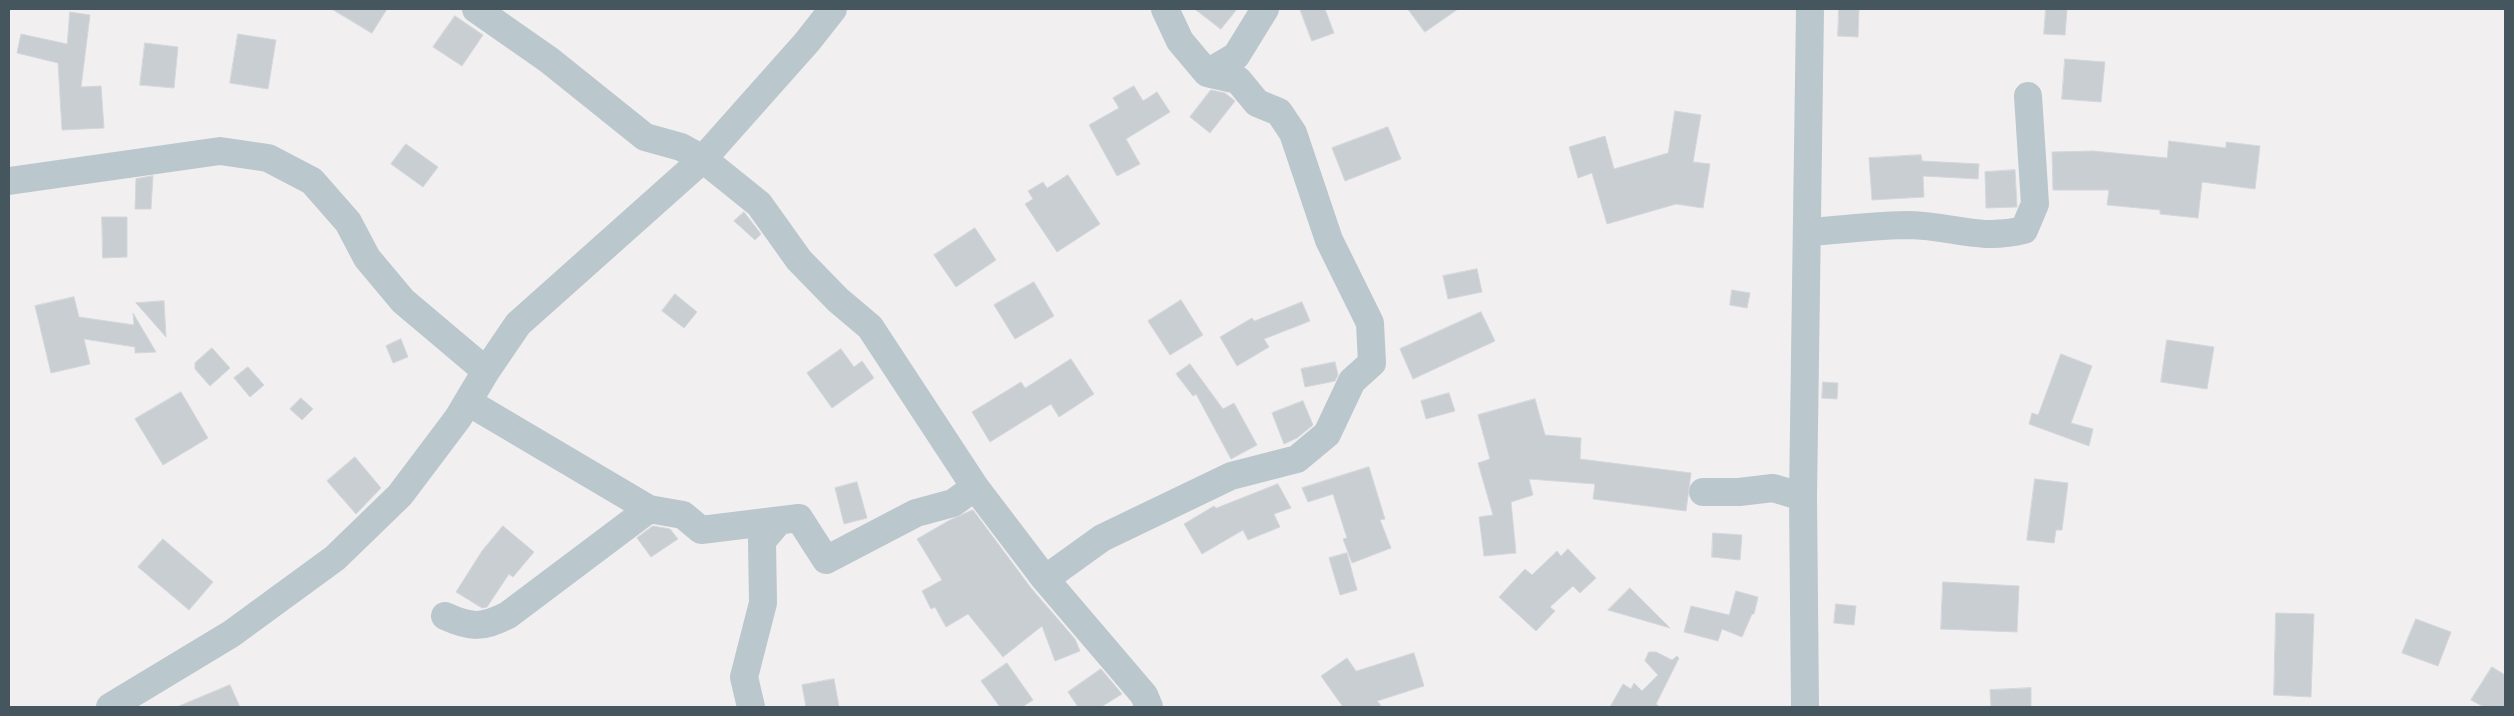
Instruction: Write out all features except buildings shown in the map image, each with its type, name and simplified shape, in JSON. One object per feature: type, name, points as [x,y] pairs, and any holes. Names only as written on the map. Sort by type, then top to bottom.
[{"type":"street","points":[[476,9],[549,60],[645,137],[682,147],[703,159],[759,204],[799,260],[838,300],[870,327],[975,487],[1045,579],[1144,695],[1149,707]]},
{"type":"street","points":[[110,707],[231,634],[335,558],[400,495],[458,418],[486,371],[518,324],[703,159],[807,42],[833,9]]},
{"type":"street","points":[[1045,579],[1102,538],[1231,476],[1297,458],[1327,434],[1352,381],[1372,362],[1370,323],[1329,240],[1293,133],[1278,112],[1257,103],[1238,80],[1207,73],[1180,41],[1165,9]]},
{"type":"street","points":[[1207,73],[1236,56],[1265,9]]},
{"type":"street","points":[[1804,707],[1803,497],[1810,9]]},
{"type":"street","points":[[1807,232],[1911,225],[2003,235],[2024,230],[2035,204],[2028,96]]},
{"type":"street","points":[[9,181],[220,151],[268,158],[312,181],[348,222],[367,258],[403,301],[486,371]]},
{"type":"street","points":[[468,402],[649,509],[683,515],[701,530],[799,518],[826,560],[916,512],[953,503],[975,487]]},
{"type":"street","points":[[1703,492],[1739,492],[1773,488],[1803,497]]},
{"type":"street","points":[[445,616],[463,624],[488,625],[494,622],[508,614],[649,509]]},
{"type":"street","points":[[750,707],[744,677],[763,604],[762,541],[779,521]]}]
